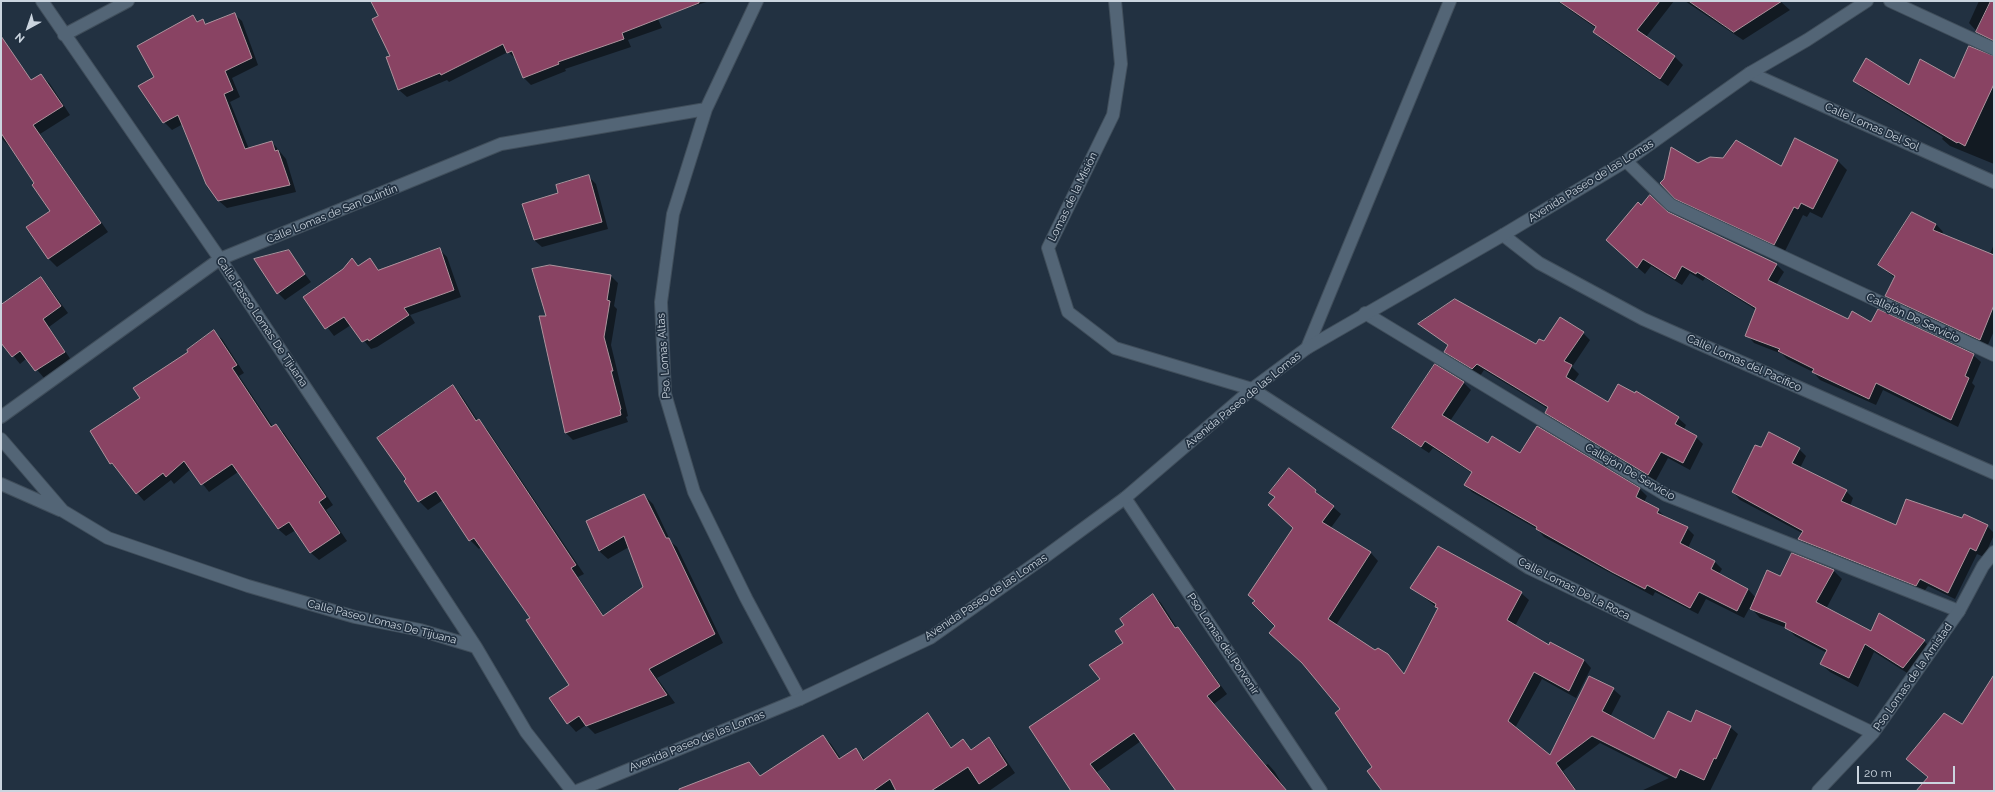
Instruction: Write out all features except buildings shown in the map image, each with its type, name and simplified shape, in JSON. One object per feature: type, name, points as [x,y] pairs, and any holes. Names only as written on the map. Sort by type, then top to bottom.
[{"type":"street","name":"Calle Paseo Lomas De Tijuana","points":[[42,1],[220,259],[476,647],[526,732],[572,791]]},
{"type":"street","points":[[64,35],[128,1]]},
{"type":"street","name":"Pso. Lomas Altas","points":[[757,1],[706,110],[673,214],[660,302],[665,394],[694,492],[746,598],[800,699]]},
{"type":"street","name":"Lomas de la Misión","points":[[1115,1],[1121,64],[1113,115],[1048,248],[1068,312],[1115,348],[1252,389]]},
{"type":"street","name":"Avenida Paseo de las Lomas","points":[[1306,348],[1450,1]]},
{"type":"street","name":"Avenida Paseo de las Lomas","points":[[576,791],[800,699],[930,638],[1125,498],[1252,389],[1306,348],[1503,235],[1626,161],[1750,73],[1807,40],[1867,1]]},
{"type":"street","points":[[1890,1],[1994,49]]},
{"type":"street","name":"Calle Lomas Del Sol","points":[[1750,73],[1994,182]]},
{"type":"street","name":"Calle Lomas de San Quintín","points":[[1,417],[220,259],[501,144],[706,110]]},
{"type":"street","name":"Callejón De Servicio","points":[[1626,161],[1671,205],[1994,356]]},
{"type":"street","name":"Calle Lomas del Pacífico","points":[[1503,235],[1539,263],[1643,319],[1994,473]]},
{"type":"street","name":"Callejón De Servicio","points":[[1365,313],[1666,495],[1959,611]]},
{"type":"street","name":"Calle Lomas De La Roca","points":[[1252,389],[1529,568],[1873,733]]},
{"type":"street","name":"Calle Paseo Lomas De Tijuana","points":[[1,439],[63,511],[108,538],[248,586],[355,617],[420,630],[476,647]]},
{"type":"street","points":[[1,484],[63,511]]},
{"type":"street","name":"Pso Lomas del Porvenir","points":[[1125,498],[1321,791]]},
{"type":"street","name":"Pso Lomas de la Amistad","points":[[1818,791],[1873,733],[1959,611],[1983,566],[1994,552]]}]
